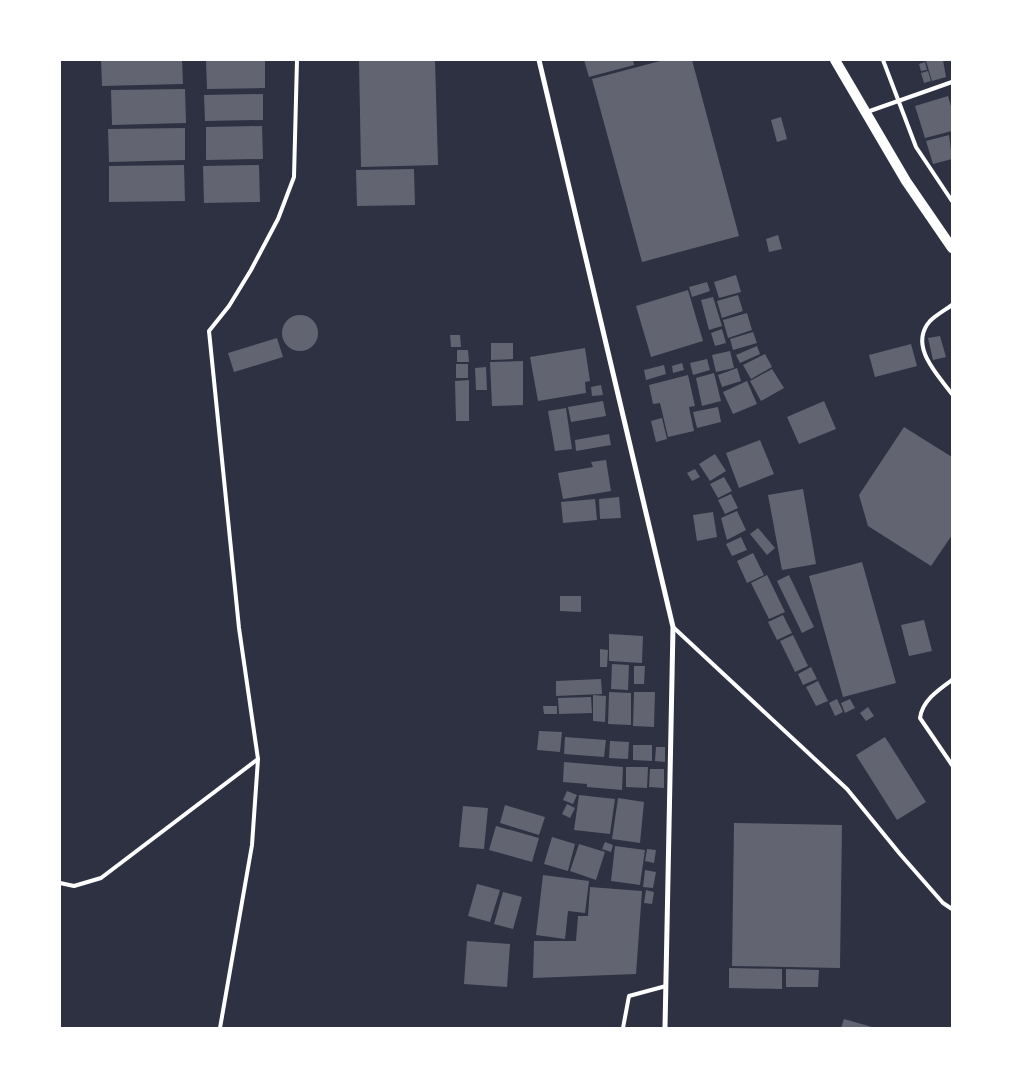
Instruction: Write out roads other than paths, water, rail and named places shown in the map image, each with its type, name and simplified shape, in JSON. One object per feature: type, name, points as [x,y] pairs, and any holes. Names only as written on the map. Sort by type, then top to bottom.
[{"type":"main road","points":[[836,60],[906,182],[952,248]]},
{"type":"street","points":[[539,60],[673,627],[665,1028]]},
{"type":"lane","points":[[220,1028],[252,845],[258,759],[239,628],[209,331],[229,306],[251,270],[278,219],[294,177],[297,60]]},
{"type":"lane","points":[[883,60],[916,147],[952,201]]},
{"type":"lane","points":[[866,112],[952,82]]},
{"type":"lane","points":[[952,305],[929,322],[923,335],[922,347],[926,360],[952,394]]},
{"type":"lane","points":[[673,627],[847,789],[942,903],[952,909]]},
{"type":"lane","points":[[952,680],[940,689],[922,708],[920,718],[952,765]]},
{"type":"lane","points":[[60,883],[74,886],[101,878],[258,759]]},
{"type":"lane","points":[[623,1028],[629,996],[666,986]]}]
